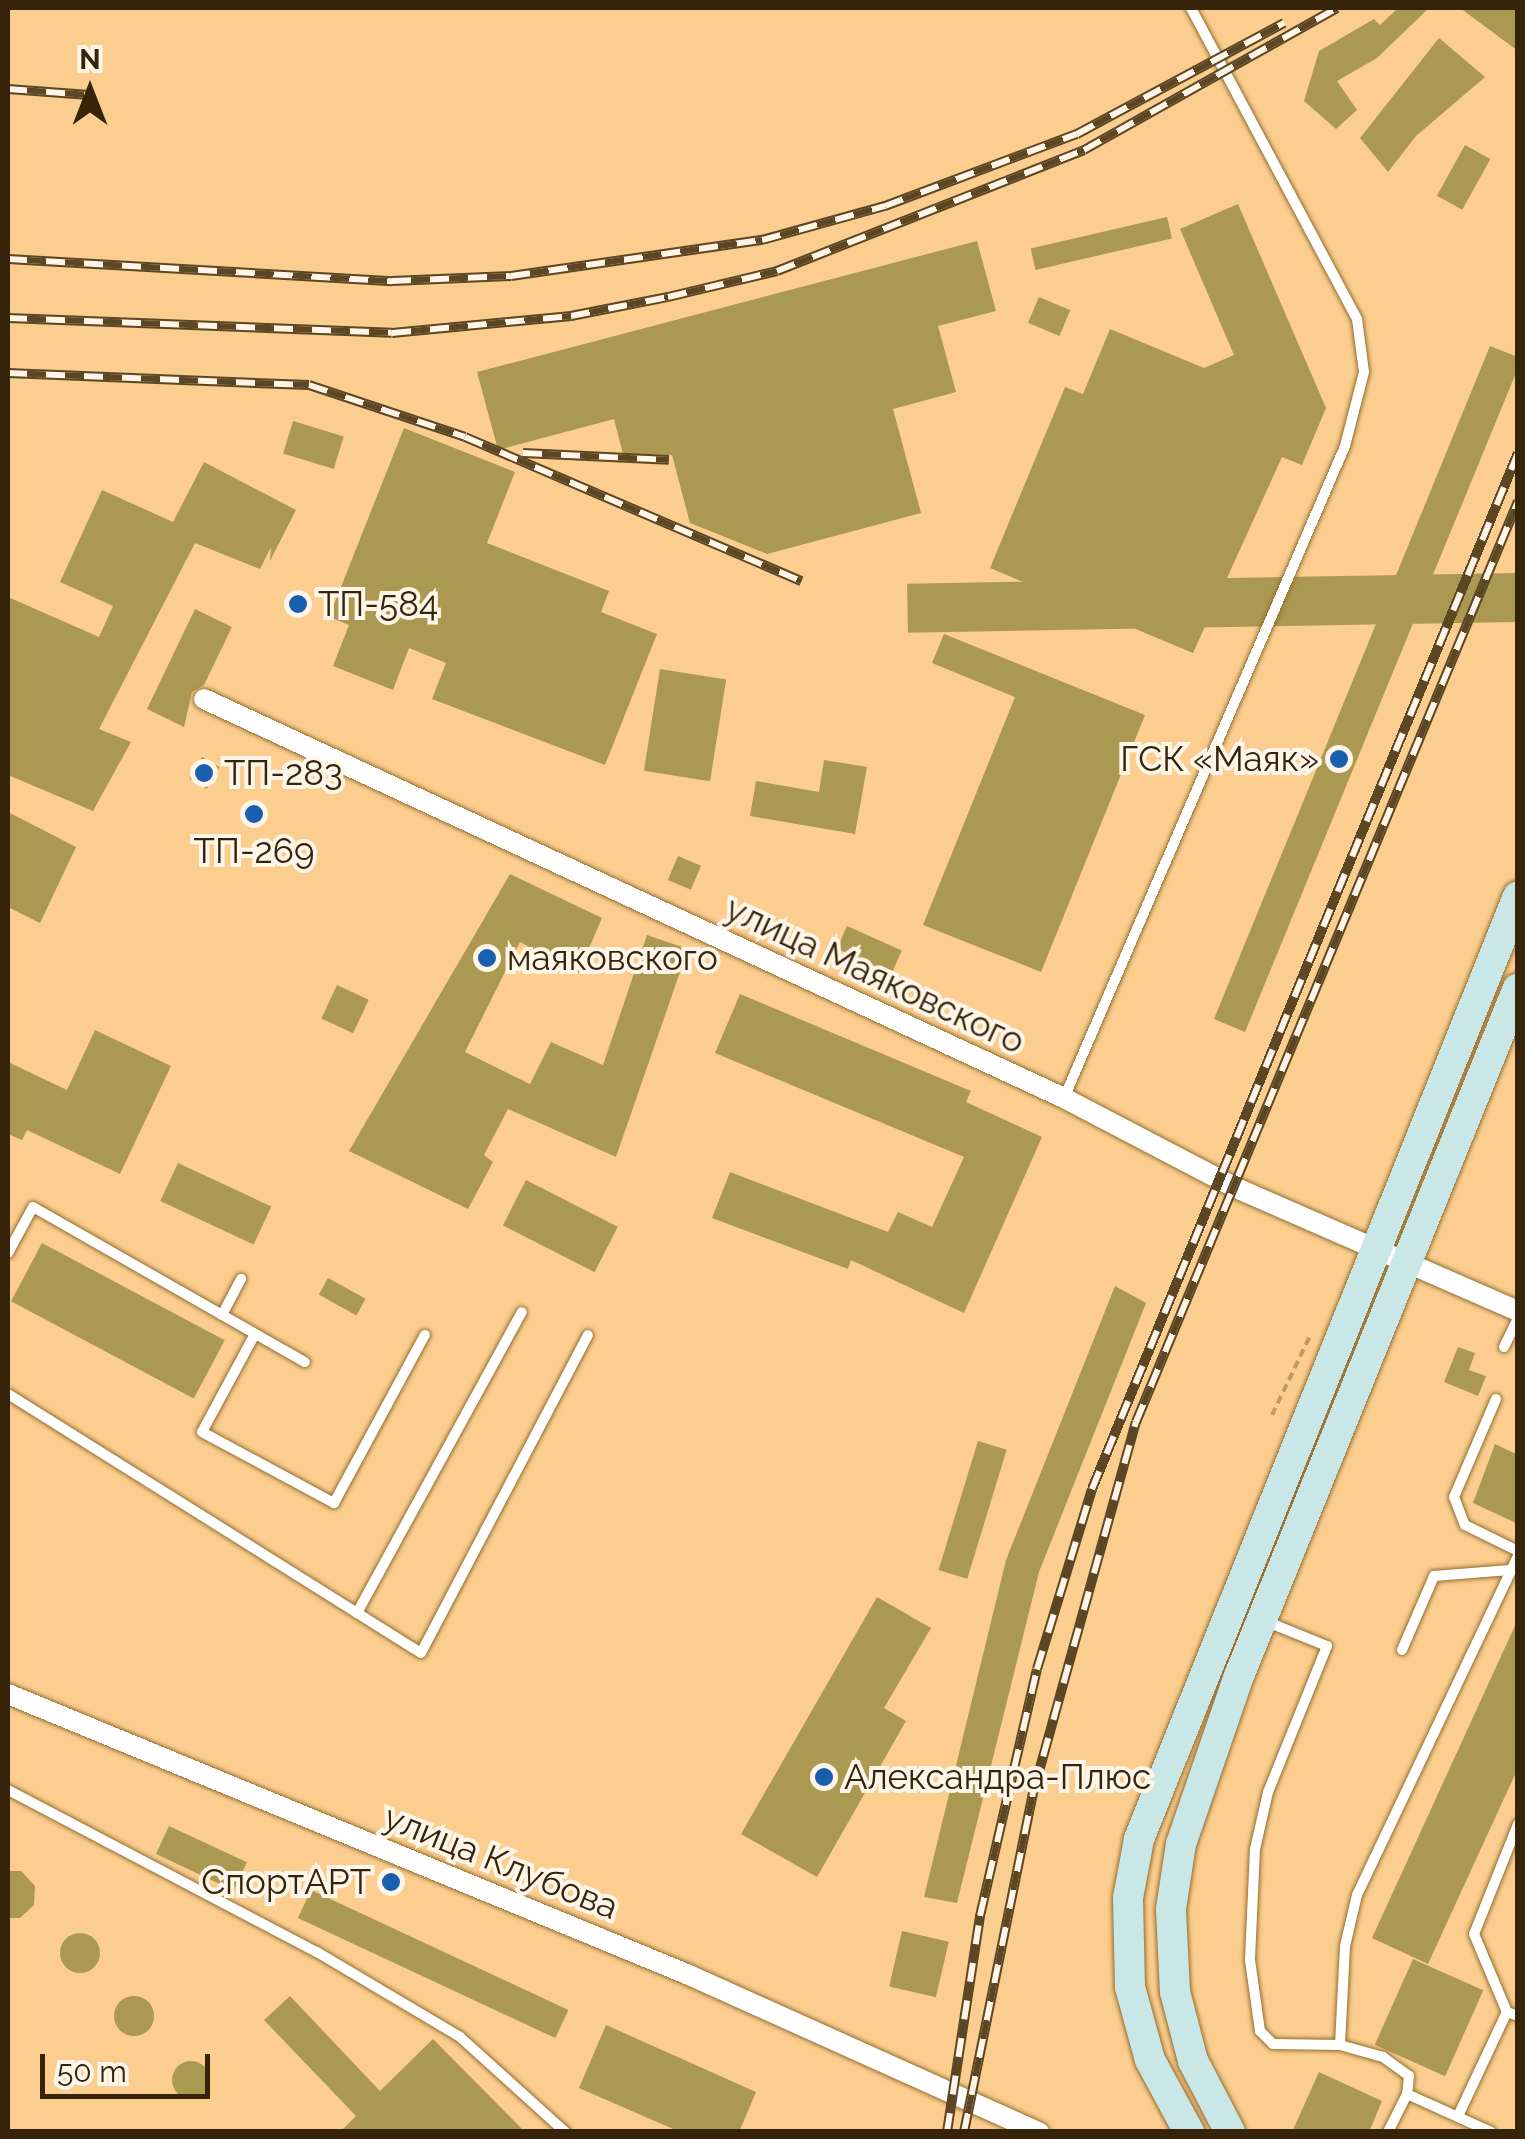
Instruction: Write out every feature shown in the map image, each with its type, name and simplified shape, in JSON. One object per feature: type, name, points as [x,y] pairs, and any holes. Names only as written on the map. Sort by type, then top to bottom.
[{"type":"main road","points":[[1189,2132],[1150,2060],[1130,1987],[1128,1898],[1139,1838],[1518,896]]},
{"type":"main road","points":[[1230,2132],[1180,2016],[1172,1893],[1200,1776],[1518,988]]},
{"type":"street","name":"улица Маяковского","points":[[204,699],[1064,1098],[1375,1250],[1518,1314]]},
{"type":"street","name":"улица Клубова","points":[[8,1694],[671,1967],[1039,2132]]},
{"type":"lane","points":[[1064,1098],[1345,446],[1364,372],[1357,320],[1191,8]]},
{"type":"lane","points":[[8,1253],[34,1208],[305,1362]]},
{"type":"lane","points":[[222,1315],[242,1279]]},
{"type":"lane","points":[[357,1613],[522,1312]]},
{"type":"lane","points":[[1504,1347],[1518,1314]]},
{"type":"lane","points":[[255,1334],[202,1432],[334,1503],[425,1335]]},
{"type":"lane","points":[[8,1394],[421,1653],[588,1335]]},
{"type":"lane","points":[[1340,2045],[1345,1946],[1357,1895],[1518,1553],[1465,1525],[1454,1497],[1496,1399]]},
{"type":"lane","points":[[1402,1650],[1434,1576],[1510,1570]]},
{"type":"lane","points":[[1261,1620],[1327,1646],[1268,1792],[1255,1849],[1250,1960],[1260,2031],[1272,2044],[1340,2045],[1398,2064],[1409,2076],[1407,2094],[1388,2132]]},
{"type":"lane","points":[[8,1790],[317,1952],[460,2037],[565,2132]]},
{"type":"lane","points":[[1458,2116],[1512,2014],[1474,1934],[1518,1824]]},
{"type":"lane","points":[[1407,2094],[1491,2132]]},
{"type":"building","points":[[1398,8],[1429,8],[1377,58],[1337,81],[1357,110],[1336,129],[1304,101],[1319,51],[1374,19],[1380,25]]},
{"type":"building","points":[[1460,8],[1518,8],[1518,51]]},
{"type":"building","points":[[1439,38],[1485,77],[1416,136],[1388,172],[1360,138]]},
{"type":"building","points":[[1465,145],[1490,159],[1462,210],[1437,196]]},
{"type":"building","points":[[1238,204],[1326,408],[1302,465],[1282,457],[1193,653],[990,568],[1065,387],[1083,394],[1110,329],[1204,368],[1234,355],[1180,229]]},
{"type":"building","points":[[1167,217],[1172,238],[1036,270],[1031,248]]},
{"type":"building","points":[[977,241],[996,311],[938,326],[956,392],[893,409],[921,513],[767,554],[690,523],[672,455],[623,454],[614,419],[498,450],[477,372]]},
{"type":"building","points":[[1039,297],[1070,310],[1059,336],[1028,323]]},
{"type":"building","name":"ГСК «Маяк»","points":[[1490,346],[1518,357],[1518,368],[1245,1032],[1214,1019]]},
{"type":"building","points":[[293,421],[344,436],[334,469],[283,454]]},
{"type":"building","points":[[404,428],[515,472],[487,543],[609,591],[601,612],[657,634],[605,765],[432,699],[446,663],[409,648],[393,690],[333,666],[349,625],[329,617]]},
{"type":"building","points":[[204,462],[296,510],[270,561],[271,547],[260,569],[195,543],[99,729],[131,742],[93,811],[8,775],[8,597],[99,637],[113,606],[60,582],[102,490],[173,522]]},
{"type":"building","points":[[1517,573],[1518,622],[908,633],[907,584]]},
{"type":"building","points":[[195,609],[232,627],[204,685],[192,692],[184,727],[147,709]]},
{"type":"building","points":[[944,634],[1145,715],[1041,972],[923,925],[1015,697],[932,663]]},
{"type":"building","points":[[660,669],[726,679],[710,781],[644,771]]},
{"type":"building","name":"ТП-283","points":[[202,757],[219,767],[207,789],[190,779]]},
{"type":"building","points":[[824,760],[867,767],[855,834],[750,816],[756,781],[819,792]]},
{"type":"building","points":[[8,812],[76,847],[40,923],[8,907]]},
{"type":"building","points":[[678,856],[701,866],[691,890],[668,880]]},
{"type":"building","points":[[510,874],[602,918],[578,974],[520,942],[465,1052],[530,1084],[551,1042],[603,1065],[647,935],[688,949],[616,1157],[508,1109],[484,1155],[493,1162],[468,1209],[349,1151]]},
{"type":"building","points":[[847,926],[902,950],[892,973],[837,949]]},
{"type":"building","points":[[337,985],[369,1000],[353,1033],[321,1019]]},
{"type":"building","points":[[740,994],[971,1091],[966,1102],[1042,1137],[964,1313],[851,1260],[848,1269],[712,1218],[730,1172],[888,1232],[898,1212],[932,1227],[964,1157],[715,1053]]},
{"type":"building","points":[[95,1030],[171,1066],[120,1174],[27,1130],[22,1140],[8,1134],[8,1062],[67,1090]]},
{"type":"building","points":[[178,1163],[271,1207],[254,1245],[160,1201]]},
{"type":"building","points":[[526,1180],[618,1227],[595,1272],[503,1225]]},
{"type":"building","points":[[42,1243],[225,1340],[194,1398],[11,1301]]},
{"type":"building","points":[[328,1278],[366,1299],[356,1315],[319,1295]]},
{"type":"building","points":[[1115,1286],[1146,1303],[1039,1572],[957,1903],[924,1897],[1006,1560]]},
{"type":"building","points":[[1458,1347],[1475,1353],[1469,1370],[1486,1376],[1478,1396],[1444,1382]]},
{"type":"building","points":[[978,1441],[1007,1450],[967,1579],[939,1570]]},
{"type":"building","points":[[1495,1444],[1518,1455],[1518,1524],[1473,1503]]},
{"type":"building","name":"Александра-Плюс","points":[[877,1597],[931,1628],[884,1708],[906,1721],[817,1877],[741,1834]]},
{"type":"building","points":[[1518,1619],[1518,1768],[1428,1964],[1372,1938]]},
{"type":"building","points":[[169,1826],[247,1862],[234,1890],[156,1854]]},
{"type":"building","points":[[8,1871],[21,1871],[35,1886],[34,1905],[20,1918],[8,1918]]},
{"type":"building","points":[[311,1890],[568,2010],[555,2038],[298,1918]]},
{"type":"building","points":[[902,1931],[949,1942],[936,1997],[889,1987]]},
{"type":"building","points":[[80,1933],[94,1939],[100,1953],[94,1967],[80,1973],[66,1967],[60,1953],[66,1939]]},
{"type":"building","points":[[1413,1959],[1483,1990],[1445,2076],[1375,2045]]},
{"type":"building","points":[[134,1996],[148,2002],[154,2016],[148,2030],[134,2036],[120,2030],[114,2016],[120,2002]]},
{"type":"building","points":[[290,1996],[380,2091],[433,2039],[525,2132],[340,2132],[356,2116],[264,2020]]},
{"type":"building","points":[[606,2025],[756,2092],[739,2132],[680,2132],[579,2088]]},
{"type":"building","points":[[191,2061],[204,2067],[210,2080],[204,2093],[191,2099],[178,2093],[172,2080],[178,2067]]},
{"type":"building","points":[[1319,2072],[1382,2101],[1369,2132],[1292,2132]]},
{"type":"railway","points":[[8,318],[392,333],[571,316],[668,297],[777,271],[1084,150],[1337,8]]},
{"type":"railway","points":[[8,259],[392,281],[511,276],[762,240],[885,206],[1077,134],[1284,23]]},
{"type":"railway","points":[[8,89],[89,95]]},
{"type":"railway","points":[[8,373],[309,385],[465,437],[801,581]]},
{"type":"railway","points":[[523,453],[669,460]]},
{"type":"railway","points":[[947,2132],[980,1916],[1037,1669],[1092,1489],[1518,453]]},
{"type":"railway","points":[[964,2132],[1033,1793],[1136,1422],[1518,501]]},
{"type":"place","name":"ТП-584","points":[[298,604]]},
{"type":"place","name":"ГСК «Маяк»","points":[[1339,759]]},
{"type":"place","name":"ТП-283","points":[[204,773]]},
{"type":"place","name":"ТП-269","points":[[254,814]]},
{"type":"place","name":"маяковского","points":[[487,958]]},
{"type":"place","name":"Александра-Плюс","points":[[824,1777]]},
{"type":"place","name":"СпортАРТ","points":[[391,1882]]}]
